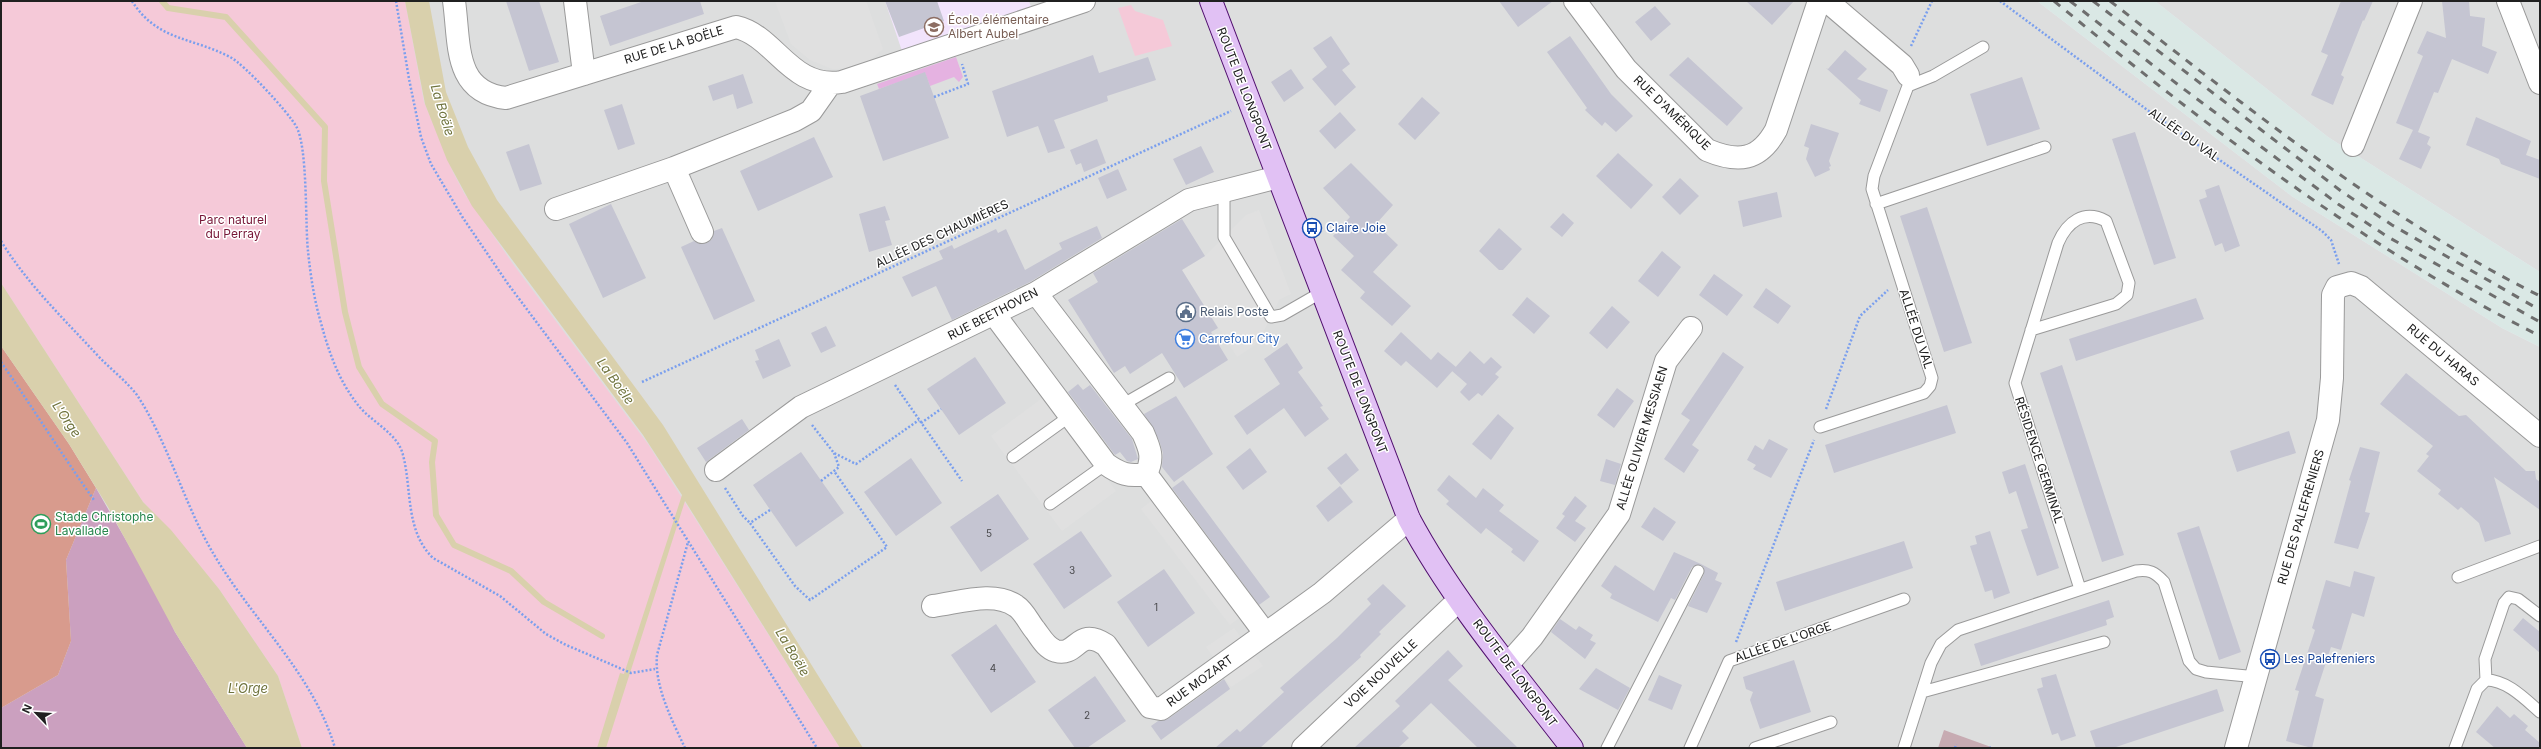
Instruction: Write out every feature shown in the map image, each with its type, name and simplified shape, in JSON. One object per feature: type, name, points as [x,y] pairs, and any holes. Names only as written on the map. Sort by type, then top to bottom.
[{"type":"main road","name":"ROUTE DE LONGPONT","points":[[1211,1],[1409,519],[1427,552],[1459,600],[1507,665],[1572,748]]},
{"type":"street","name":"RUE DE LA BOËLE","points":[[454,1],[462,63],[467,78],[478,90],[492,96],[506,98],[736,27],[747,29],[793,69],[811,78],[830,84]]},
{"type":"street","points":[[575,1],[584,74]]},
{"type":"street","points":[[556,209],[674,168],[795,120],[811,111],[830,84],[863,76],[1084,1]]},
{"type":"street","name":"RUE D'AMÉRIQUE","points":[[1575,1],[1626,69],[1707,150],[1719,155],[1734,157],[1759,153],[1768,144],[1776,130],[1819,1]]},
{"type":"street","points":[[1827,1],[1906,75]]},
{"type":"street","points":[[2353,145],[2411,1]]},
{"type":"street","points":[[2508,1],[2540,83]]},
{"type":"street","points":[[674,168],[702,232]]},
{"type":"street","name":"RUE BEETHOVEN","points":[[716,470],[801,407],[1036,293],[1189,200],[1278,177]]},
{"type":"street","name":"RUE DU HARAS","points":[[2342,285],[2351,283],[2361,287],[2540,436]]},
{"type":"street","name":"RUE DES PALEFRENIERS","points":[[2236,748],[2328,420],[2332,378],[2333,294],[2337,287],[2342,285]]},
{"type":"street","points":[[1036,293],[1143,433],[1150,450],[1152,462],[1146,474]]},
{"type":"street","points":[[994,314],[1106,464],[1120,474],[1133,476],[1146,474]]},
{"type":"street","name":"ALLÉE OLIVIER MESSIAEN","points":[[1507,665],[1532,637],[1619,514],[1666,361],[1691,328]]},
{"type":"street","points":[[1146,474],[1265,633]]},
{"type":"street","name":"RUE MOZART","points":[[933,606],[989,598],[1005,600],[1018,606],[1045,644],[1057,651],[1069,650],[1085,638],[1096,639],[1106,645],[1150,707],[1161,709],[1322,593],[1409,519]]},
{"type":"street","name":"VOIE NOUVELLE","points":[[1303,748],[1459,600]]},
{"type":"lane","points":[[1906,75],[1933,76],[1983,47]]},
{"type":"lane","name":"ALLÉE DU VAL","points":[[1820,427],[1924,393],[1930,386],[1932,378],[1872,189],[1874,176],[1906,75]]},
{"type":"lane","points":[[1876,204],[2045,147]]},
{"type":"lane","points":[[1224,190],[1224,237],[1271,317],[1282,315],[1322,292]]},
{"type":"lane","name":"RÉSIDENCE GERMINAL","points":[[2031,330],[2116,304],[2127,295],[2129,283],[2106,221],[2090,215],[2074,220],[2067,227],[2058,244],[2031,330],[2015,383],[2080,589]]},
{"type":"lane","points":[[1122,405],[1170,378]]},
{"type":"lane","points":[[1013,457],[1070,416]]},
{"type":"lane","points":[[1050,504],[1106,464]]},
{"type":"lane","points":[[2458,577],[2540,546]]},
{"type":"lane","points":[[1904,748],[1931,662],[1941,644],[1958,630],[2080,589],[2147,569],[2157,575],[2164,582],[2189,661],[2196,669],[2257,677]]},
{"type":"lane","points":[[1608,748],[1698,571]]},
{"type":"lane","points":[[2454,748],[2478,689],[2486,680],[2485,659],[2504,603],[2509,597],[2518,599],[2540,616]]},
{"type":"lane","name":"ALLÉE DE L'ORGE","points":[[1690,748],[1729,661],[1904,600]]},
{"type":"lane","points":[[1922,692],[2104,642]]},
{"type":"lane","points":[[2486,680],[2494,680],[2506,685],[2540,712]]},
{"type":"lane","points":[[1755,748],[1831,722]]},
{"type":"path","points":[[132,1],[142,16],[159,29],[232,58],[257,81],[297,126],[303,162],[308,250],[318,310],[335,368],[359,406],[400,446],[418,538],[425,550],[433,558],[500,596],[546,634],[631,673],[655,668]]},
{"type":"path","points":[[396,1],[410,86],[421,137],[431,164],[463,218],[508,284],[627,444],[817,748]]},
{"type":"path","points":[[1906,75],[1932,1]]},
{"type":"path","name":"ALLÉE DU VAL","points":[[2000,1],[2146,109],[2322,231],[2331,240],[2337,254],[2342,285]]},
{"type":"path","points":[[934,97],[968,84],[956,44]]},
{"type":"path","name":"ALLÉE DES CHAUMIÈRES","points":[[642,382],[1250,103]]},
{"type":"path","points":[[1,241],[19,271],[136,394],[153,424],[182,490],[213,552],[240,597],[300,672],[320,710],[335,748]]},
{"type":"path","points":[[1729,661],[1820,427],[1860,316],[1899,278]]},
{"type":"path","points":[[1,362],[33,408],[63,457],[94,500]]},
{"type":"path","points":[[885,367],[895,386],[962,481]]},
{"type":"path","points":[[801,407],[819,435],[834,452],[856,464],[919,420]]},
{"type":"path","points":[[921,423],[941,409]]},
{"type":"path","points":[[821,481],[839,467],[834,452]]},
{"type":"path","points":[[716,470],[743,516],[750,523],[795,586],[810,600],[887,547],[834,471]]},
{"type":"path","points":[[750,523],[770,510]]},
{"type":"path","points":[[685,748],[663,696],[655,668],[657,655],[689,542]]},
{"type":"path","points":[[1955,748],[1956,744]]},
{"type":"shaded area","points":[[1,1],[2037,1],[2293,197],[2502,328],[2540,347],[2540,748],[1,748]]},
{"type":"shaded area","points":[[775,1],[866,1],[883,49],[869,61],[848,68],[832,69],[810,60],[791,44]]},
{"type":"shaded area","name":"École élémentaire Albert Aubel","points":[[885,1],[1029,1],[1031,7],[902,51]]},
{"type":"shaded area","points":[[2037,1],[2155,1],[2328,137],[2540,272],[2540,347],[2502,328],[2293,197]]},
{"type":"shaded area","points":[[2155,1],[2540,1],[2540,272],[2328,137]]},
{"type":"shaded area","points":[[956,57],[963,77],[959,82],[954,77],[930,86],[925,73],[879,89],[877,84]]},
{"type":"shaded area","points":[[1259,210],[1291,294],[1279,300],[1258,343],[1237,357],[1182,270],[1205,256],[1246,215]]},
{"type":"shaded area","name":"Stade Christophe Lavallade","points":[[1,346],[69,444],[96,488],[66,560],[71,641],[58,675],[1,708]]},
{"type":"shaded area","points":[[1045,396],[1116,491],[1062,531],[991,436]]},
{"type":"shaded area","points":[[96,488],[158,596],[175,632],[247,748],[1,748],[1,708],[58,675],[71,641],[66,560]]},
{"type":"shaded area","points":[[1155,498],[1243,615],[1230,625],[1141,509]]},
{"type":"shaded area","points":[[1234,628],[1242,639],[1214,658],[1206,647]]},
{"type":"shaded area","points":[[1253,653],[1263,666],[1231,687],[1222,675]]},
{"type":"shaded area","points":[[1944,730],[1991,747],[1993,748],[1938,748]]},
{"type":"green space","name":"Parc naturel du Perray","points":[[1,1],[405,1],[424,102],[453,172],[464,193],[513,264],[648,444],[840,748],[302,748],[278,676],[219,589],[171,531],[143,502],[1,283]]},
{"type":"green space","points":[[1131,5],[1135,11],[1163,20],[1172,46],[1135,56],[1118,8]]},
{"type":"water","name":"La Boële","points":[[405,1],[429,1],[446,92],[468,147],[497,200],[663,425],[863,748],[840,748],[685,501],[606,748],[597,748],[620,673],[624,674],[682,495],[643,435],[472,206],[447,160],[425,104]]},
{"type":"water","name":"L'Orge","points":[[1,283],[143,502],[171,530],[219,589],[278,676],[302,748],[247,748],[175,632],[108,507],[69,444],[1,346]]},
{"type":"building","points":[[506,1],[539,1],[559,62],[529,71]]},
{"type":"building","points":[[644,1],[700,1],[704,14],[610,46],[600,16]]},
{"type":"building","points":[[885,1],[937,1],[944,21],[899,37]]},
{"type":"building","points":[[1499,1],[1553,1],[1518,27]]},
{"type":"building","points":[[1746,1],[1794,1],[1772,25]]},
{"type":"building","points":[[2341,1],[2373,1],[2364,21],[2363,20],[2341,75],[2344,77],[2333,105],[2311,95],[2328,55],[2321,52]]},
{"type":"building","points":[[2442,1],[2469,1],[2470,16],[2485,18],[2482,46],[2497,52],[2488,74],[2452,59],[2438,93],[2434,92],[2418,132],[2396,123],[2423,56],[2417,53],[2427,31],[2446,38]]},
{"type":"building","points":[[1655,6],[1671,24],[1651,41],[1635,22]]},
{"type":"building","points":[[1331,36],[1350,64],[1342,70],[1356,87],[1335,106],[1312,79],[1327,67],[1313,48]]},
{"type":"building","points":[[1570,36],[1611,94],[1633,116],[1616,132],[1605,122],[1602,126],[1585,110],[1587,108],[1547,52]]},
{"type":"building","points":[[1845,50],[1867,69],[1857,79],[1888,90],[1880,112],[1859,104],[1861,100],[1826,68],[1828,69]]},
{"type":"building","points":[[1093,55],[1099,73],[1148,57],[1156,80],[1107,96],[1108,101],[1054,120],[1065,148],[1048,153],[1038,126],[1007,137],[992,91]]},
{"type":"building","points":[[1688,57],[1743,108],[1727,126],[1669,75]]},
{"type":"building","points":[[1291,69],[1304,88],[1284,102],[1271,82]]},
{"type":"building","points":[[925,72],[949,138],[883,161],[860,96]]},
{"type":"building","points":[[743,74],[753,103],[737,109],[733,94],[713,101],[708,86]]},
{"type":"building","points":[[2022,77],[2040,129],[1987,146],[1970,94]]},
{"type":"building","points":[[1422,97],[1440,113],[1415,140],[1398,124]]},
{"type":"building","points":[[622,104],[635,144],[618,150],[604,110]]},
{"type":"building","points":[[1340,112],[1356,130],[1335,149],[1319,131]]},
{"type":"building","points":[[2476,117],[2531,141],[2526,155],[2540,160],[2540,179],[2501,164],[2499,159],[2466,145]]},
{"type":"building","points":[[1811,124],[1839,133],[1829,161],[1831,166],[1829,167],[1830,170],[1815,177],[1806,159],[1809,148],[1804,146]]},
{"type":"building","points":[[2413,130],[2430,137],[2427,144],[2431,147],[2421,169],[2399,159]]},
{"type":"building","points":[[2135,132],[2176,258],[2154,265],[2112,139]]},
{"type":"building","points":[[814,137],[833,177],[758,211],[740,171]]},
{"type":"building","points":[[1097,139],[1106,163],[1084,172],[1081,163],[1076,165],[1070,150]]},
{"type":"building","points":[[529,144],[542,184],[520,191],[506,152]]},
{"type":"building","points":[[1201,146],[1214,172],[1186,185],[1173,159]]},
{"type":"building","points":[[1618,153],[1653,185],[1631,209],[1596,176]]},
{"type":"building","points":[[1351,163],[1393,205],[1376,224],[1398,245],[1373,272],[1411,306],[1392,326],[1360,298],[1365,292],[1341,270],[1354,256],[1333,236],[1350,217],[1323,188]]},
{"type":"building","points":[[1118,169],[1127,190],[1107,199],[1098,178]]},
{"type":"building","points":[[1680,178],[1699,196],[1680,215],[1662,197]]},
{"type":"building","points":[[2219,185],[2240,246],[2225,252],[2222,243],[2215,246],[2199,200],[2207,197],[2205,190]]},
{"type":"building","points":[[1777,192],[1782,217],[1743,227],[1738,201]]},
{"type":"building","points":[[611,204],[646,278],[603,298],[569,224]]},
{"type":"building","points":[[885,206],[890,220],[885,221],[892,245],[869,252],[859,214]]},
{"type":"building","points":[[1927,207],[1972,343],[1944,352],[1900,216]]},
{"type":"building","points":[[1563,213],[1574,223],[1562,237],[1550,227]]},
{"type":"building","points":[[1182,219],[1205,256],[1182,270],[1218,328],[1211,332],[1228,360],[1184,388],[1162,353],[1130,374],[1125,366],[1114,373],[1068,300],[1098,282],[1093,273]]},
{"type":"building","points":[[1097,226],[1102,238],[1030,282],[952,320],[936,286],[912,297],[902,277],[943,259],[939,251],[952,245],[954,249],[996,229],[998,233],[1006,229],[1025,270],[1062,249],[1059,243]]},
{"type":"building","points":[[722,228],[755,301],[714,320],[681,247],[694,241],[700,244],[707,243],[712,239],[714,231]]},
{"type":"building","points":[[1499,228],[1522,249],[1503,270],[1499,270],[1479,251]]},
{"type":"building","points":[[1662,251],[1681,267],[1658,297],[1638,281]]},
{"type":"building","points":[[1714,274],[1743,295],[1727,316],[1699,295]]},
{"type":"building","points":[[1766,288],[1791,306],[1778,324],[1753,307]]},
{"type":"building","points":[[1527,297],[1550,316],[1534,334],[1512,315]]},
{"type":"building","points":[[2196,298],[2204,319],[2076,361],[2069,339]]},
{"type":"building","points":[[1612,306],[1630,322],[1607,349],[1589,333]]},
{"type":"building","points":[[826,326],[836,346],[821,353],[811,333]]},
{"type":"building","points":[[1401,332],[1431,360],[1438,352],[1456,367],[1437,388],[1406,361],[1401,366],[1384,351]]},
{"type":"building","points":[[779,339],[791,366],[763,379],[755,361],[759,360],[755,350]]},
{"type":"building","points":[[1287,343],[1303,368],[1298,372],[1323,406],[1320,407],[1329,419],[1305,437],[1284,408],[1247,435],[1234,416],[1280,384],[1264,359]]},
{"type":"building","points":[[1470,351],[1484,364],[1491,357],[1502,367],[1495,374],[1499,377],[1482,396],[1478,393],[1469,401],[1460,392],[1467,384],[1452,371]]},
{"type":"building","points":[[1723,352],[1744,367],[1692,445],[1699,450],[1684,473],[1664,459],[1690,420],[1681,414]]},
{"type":"building","points":[[975,357],[1006,403],[959,435],[927,389]]},
{"type":"building","points":[[2062,365],[2124,555],[2102,562],[2040,373]]},
{"type":"building","points":[[2406,373],[2459,416],[2466,415],[2526,471],[2535,471],[2536,479],[2540,482],[2540,510],[2494,477],[2511,534],[2485,542],[2479,523],[2461,507],[2458,510],[2438,494],[2441,490],[2417,471],[2429,456],[2426,454],[2433,446],[2380,404]]},
{"type":"building","points":[[1078,384],[1083,390],[1090,385],[1132,439],[1138,459],[1131,462],[1127,461],[1120,452],[1115,455],[1068,392]]},
{"type":"building","points":[[1617,388],[1634,401],[1614,428],[1597,415]]},
{"type":"building","points":[[1176,396],[1213,454],[1174,482],[1162,467],[1163,453],[1159,440],[1144,414]]},
{"type":"building","points":[[1947,405],[1956,433],[1834,473],[1825,445]]},
{"type":"building","points":[[1498,414],[1514,428],[1491,460],[1472,444]]},
{"type":"building","points":[[742,419],[749,430],[706,462],[697,448]]},
{"type":"building","points":[[2289,431],[2296,453],[2237,472],[2230,451]]},
{"type":"building","points":[[1769,439],[1788,449],[1771,478],[1753,469],[1756,465],[1747,460],[1755,445],[1763,450]]},
{"type":"building","points":[[2360,447],[2380,452],[2365,512],[2370,513],[2358,549],[2334,543],[2351,481],[2349,480]]},
{"type":"building","points":[[1250,448],[1267,472],[1243,490],[1226,467]]},
{"type":"building","points":[[801,452],[844,513],[796,547],[753,485]]},
{"type":"building","points":[[1346,453],[1359,470],[1341,485],[1327,468]]},
{"type":"building","points":[[911,458],[942,503],[896,536],[864,492]]},
{"type":"building","points":[[1606,459],[1621,464],[1615,485],[1600,481]]},
{"type":"building","points":[[2025,464],[2059,568],[2037,576],[2021,530],[2028,528],[2016,491],[2009,494],[2002,472]]},
{"type":"building","points":[[1449,475],[1476,498],[1483,488],[1504,505],[1499,511],[1539,541],[1524,562],[1511,552],[1513,549],[1486,528],[1481,534],[1446,504],[1449,501],[1437,490]]},
{"type":"building","points":[[1183,480],[1270,597],[1259,605],[1172,488]]},
{"type":"building","points":[[1340,486],[1353,502],[1328,522],[1316,506]]},
{"type":"building","points":[[998,494],[1029,539],[981,572],[950,527]]},
{"type":"building","points":[[1575,496],[1587,506],[1575,521],[1586,528],[1575,542],[1556,528],[1565,516],[1562,514]]},
{"type":"building","points":[[1654,507],[1676,522],[1663,541],[1641,527]]},
{"type":"building","points":[[2199,526],[2241,652],[2219,660],[2177,533]]},
{"type":"building","points":[[1081,531],[1112,576],[1064,609],[1033,564]]},
{"type":"building","points":[[1990,531],[2010,593],[1994,599],[1992,590],[1985,592],[1970,546],[1977,544],[1975,536]]},
{"type":"building","points":[[1904,541],[1913,568],[1785,611],[1776,582]]},
{"type":"building","points":[[1674,552],[1718,573],[1715,580],[1722,583],[1707,613],[1688,606],[1704,574],[1704,568],[1701,565],[1692,567],[1675,600],[1671,598],[1658,622],[1610,598],[1612,594],[1601,586],[1615,565],[1654,591]]},
{"type":"building","points":[[1164,569],[1195,613],[1148,647],[1117,602]]},
{"type":"building","points":[[2354,571],[2375,577],[2364,617],[2352,613],[2341,650],[2331,647],[2315,696],[2324,699],[2312,748],[2286,741],[2299,691],[2295,690],[2315,630],[2312,628],[2326,580],[2350,587]]},
{"type":"building","points":[[1383,584],[1406,606],[1379,632],[1381,634],[1360,655],[1361,657],[1260,748],[1215,748],[1237,729],[1240,732],[1284,692],[1280,688],[1337,638],[1371,604],[1367,599]]},
{"type":"building","points":[[2109,600],[2114,617],[2106,620],[2107,625],[1981,666],[1974,644]]},
{"type":"building","points":[[2523,618],[2540,632],[2540,653],[2513,630]]},
{"type":"building","points":[[1560,619],[1576,630],[1579,626],[1593,635],[1590,640],[1596,643],[1585,659],[1551,632]]},
{"type":"building","points":[[996,624],[1036,682],[991,713],[951,655]]},
{"type":"building","points":[[1448,650],[1463,666],[1448,680],[1518,748],[1478,748],[1431,703],[1402,731],[1409,738],[1398,748],[1354,748],[1400,706],[1395,701]]},
{"type":"building","points":[[1794,660],[1811,712],[1760,729],[1750,700],[1753,692],[1746,689],[1743,677]]},
{"type":"building","points":[[1596,668],[1630,688],[1618,710],[1579,689]]},
{"type":"building","points":[[2056,674],[2076,736],[2061,741],[2058,733],[2052,735],[2037,689],[2043,687],[2041,678]]},
{"type":"building","points":[[1659,675],[1682,685],[1672,710],[1648,700]]},
{"type":"building","points":[[1095,676],[1126,721],[1087,748],[1075,748],[1048,710]]},
{"type":"building","points":[[1224,679],[1230,689],[1161,740],[1151,726],[1158,721],[1168,719]]},
{"type":"building","points":[[2217,689],[2224,711],[2113,748],[2096,748],[2090,731]]},
{"type":"building","points":[[2497,706],[2510,718],[2514,714],[2528,726],[2525,730],[2540,743],[2540,748],[2495,748],[2476,732]]},
{"type":"waterway","points":[[162,1],[168,8],[226,17],[325,127],[324,181],[345,312],[359,367],[382,404],[435,441],[432,462],[436,515],[454,545],[511,571],[544,602],[602,636]]},
{"type":"railway","points":[[2054,1],[2169,94],[2288,182],[2411,264],[2540,336]]},
{"type":"railway","points":[[2070,1],[2181,87],[2338,204],[2388,237],[2540,322]]},
{"type":"railway","points":[[2093,1],[2341,191],[2392,225],[2540,310]]},
{"type":"railway","points":[[2110,1],[2213,81],[2318,159],[2426,232],[2482,265],[2540,296]]},
{"type":"place","name":"École élémentaire Albert Aubel","points":[[934,27]]},
{"type":"place","name":"Claire Joie","points":[[1312,228]]},
{"type":"place","name":"Relais Poste","points":[[1186,312]]},
{"type":"place","name":"Carrefour City","points":[[1185,339]]},
{"type":"place","name":"Stade Christophe Lavallade","points":[[41,524]]},
{"type":"place","name":"Les Palefreniers","points":[[2270,659]]}]
